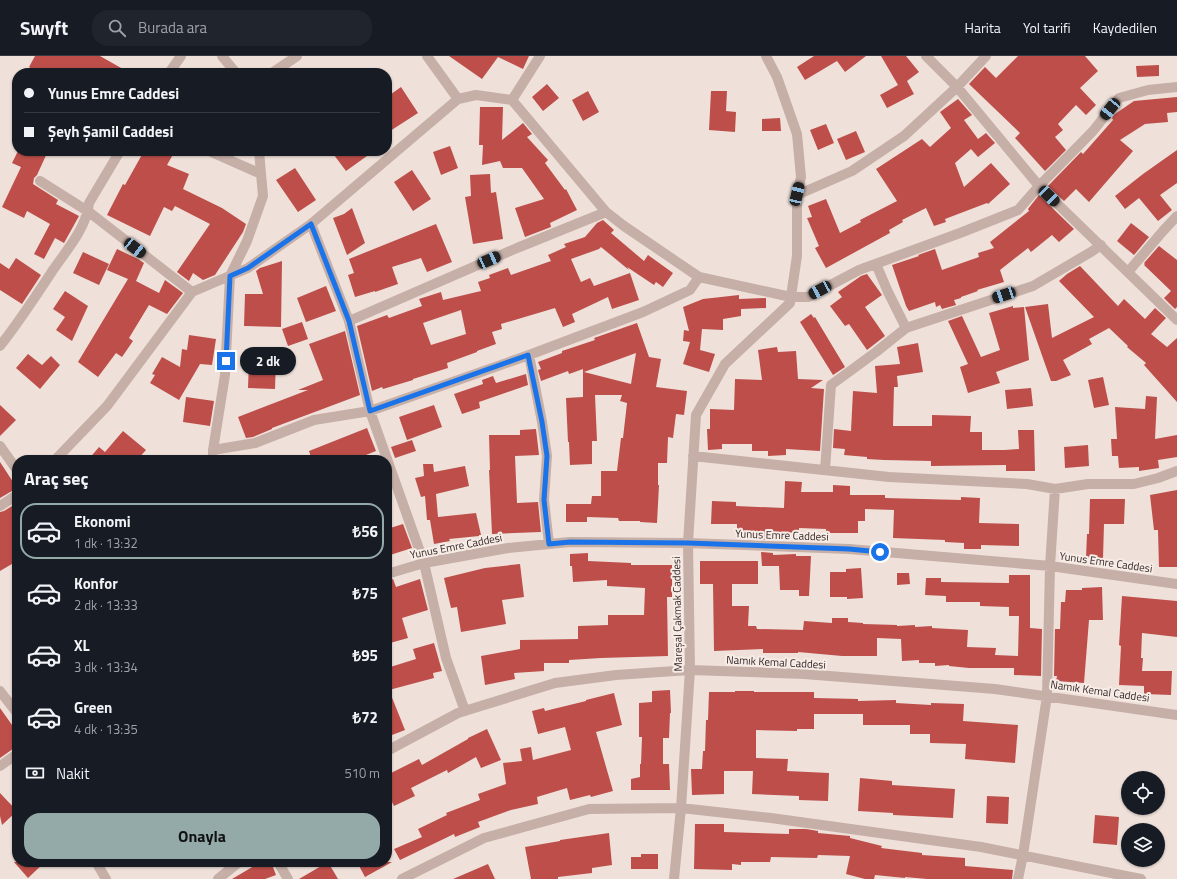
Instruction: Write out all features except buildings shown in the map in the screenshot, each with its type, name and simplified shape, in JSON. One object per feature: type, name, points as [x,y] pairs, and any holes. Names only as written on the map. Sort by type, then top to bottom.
[{"type":"street","points":[[173,68],[181,56]]},
{"type":"street","points":[[222,56],[232,68]]},
{"type":"street","points":[[279,68],[296,56]]},
{"type":"street","points":[[427,56],[458,98]]},
{"type":"street","points":[[512,100],[540,56]]},
{"type":"street","name":"Mareşal Çakmak Caddesi","points":[[674,879],[681,808],[690,670],[688,543],[696,415],[725,364],[790,303],[797,256],[797,194],[801,177],[797,134],[776,77],[766,56]]},
{"type":"street","points":[[926,56],[957,87],[1039,186],[1177,320]]},
{"type":"street","points":[[797,194],[852,171],[904,136],[957,87],[986,56]]},
{"type":"street","points":[[392,155],[458,98],[476,96],[512,100],[606,212],[699,277],[791,297],[808,297],[859,270],[1018,210],[1039,186],[1093,131],[1119,98],[1148,90],[1177,87]]},
{"type":"street","points":[[0,346],[19,322],[78,234],[88,212],[89,203],[117,156]]},
{"type":"street","points":[[220,156],[261,174]]},
{"type":"street","points":[[259,156],[263,196],[248,241],[230,276],[225,375],[213,455],[256,443],[314,420],[370,411],[528,355],[643,312],[690,290],[699,277]]},
{"type":"street","points":[[60,455],[107,406],[192,292],[248,268],[311,224],[390,156]]},
{"type":"street","points":[[40,181],[88,212],[192,292]]},
{"type":"street","points":[[349,321],[517,248],[606,212]]},
{"type":"street","points":[[1128,272],[1177,216]]},
{"type":"street","points":[[311,224],[349,321],[370,411],[386,455]]},
{"type":"street","points":[[825,470],[830,385],[906,328],[1033,286],[1101,246]]},
{"type":"street","points":[[876,264],[906,328]]},
{"type":"street","points":[[528,355],[542,422],[547,456],[544,500],[549,544]]},
{"type":"street","points":[[0,446],[12,463]]},
{"type":"street","points":[[693,456],[889,477],[1027,484],[1055,489],[1088,484],[1134,484],[1158,478],[1177,471]]},
{"type":"street","points":[[392,473],[424,564],[446,658],[465,711]]},
{"type":"street","points":[[1018,879],[1047,696],[1050,566],[1055,489]]},
{"type":"street","points":[[0,506],[12,498]]},
{"type":"street","name":"Yunus Emre Caddesi","points":[[392,573],[424,564],[508,548],[570,542],[688,543],[849,549],[1050,566],[1177,584]]},
{"type":"street","name":"Namık Kemal Caddesi","points":[[392,748],[458,713],[555,683],[616,675],[690,670],[804,674],[995,689],[1177,715]]},
{"type":"street","points":[[0,691],[12,707]]},
{"type":"street","points":[[0,766],[12,758]]},
{"type":"street","points":[[402,879],[484,838],[589,808],[681,808],[771,818],[981,848],[1141,879]]},
{"type":"street","points":[[99,867],[106,879]]},
{"type":"street","points":[[218,879],[232,867]]},
{"type":"street","points":[[281,867],[288,879]]},
{"type":"route","points":[[226,361],[230,276],[248,268],[311,224],[349,321],[370,411],[528,355],[542,422],[547,456],[544,500],[549,544],[570,542],[688,543],[849,549],[880,552]]}]
